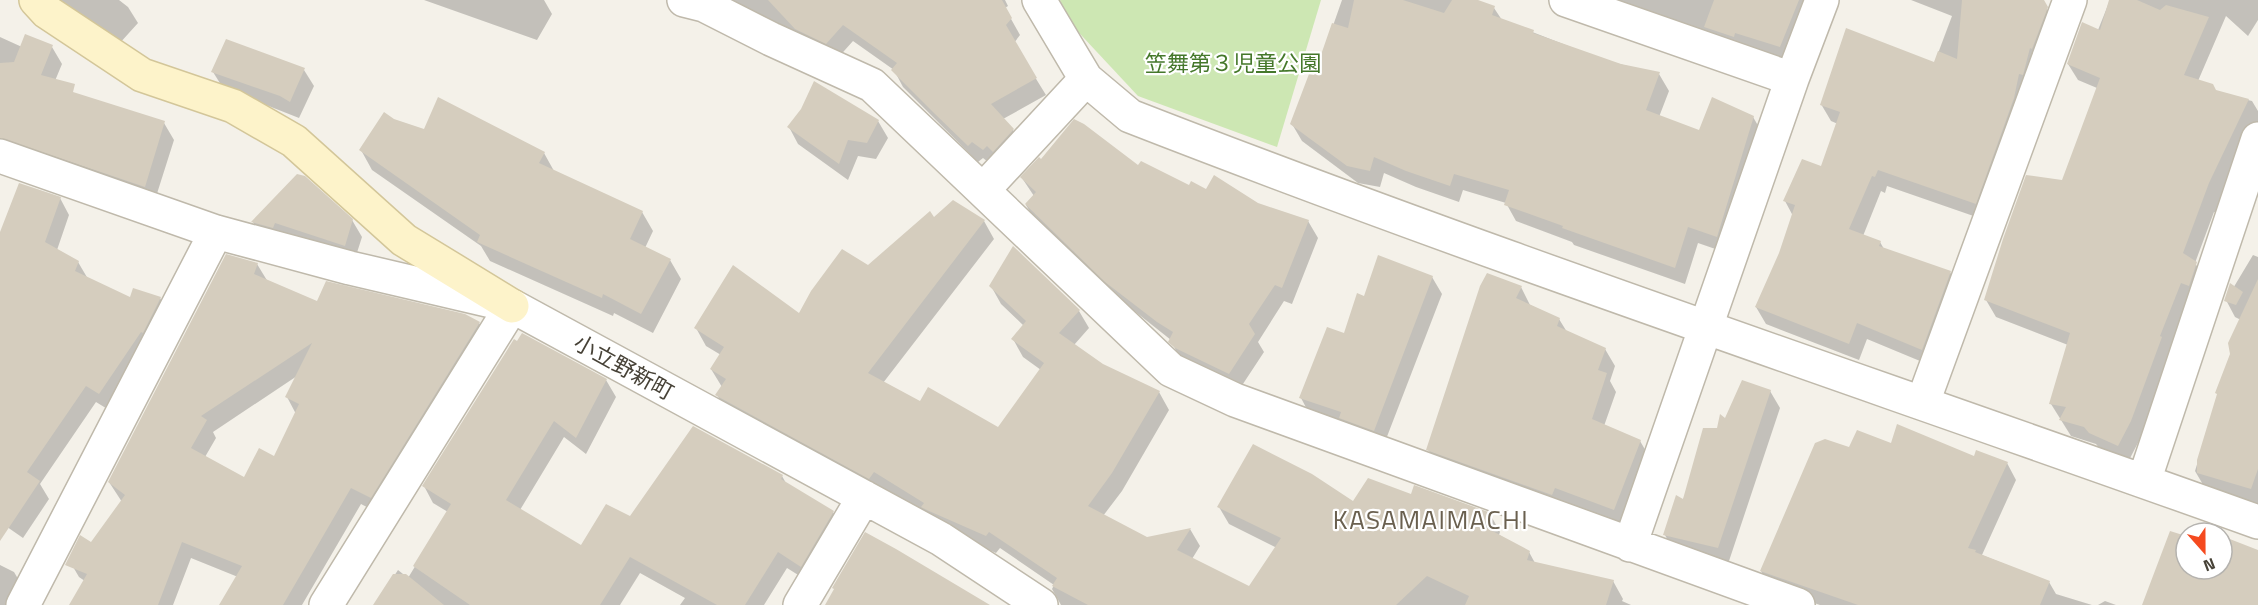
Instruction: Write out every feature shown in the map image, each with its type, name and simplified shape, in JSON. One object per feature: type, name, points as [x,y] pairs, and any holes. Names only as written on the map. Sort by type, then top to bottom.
[{"type":"street","points":[[36,0],[47,12],[142,75],[233,106],[294,141],[404,240],[512,306],[326,605]]},
{"type":"street","points":[[1039,0],[1086,79],[1130,116],[1705,328],[1923,402],[2258,522]]},
{"type":"street","points":[[1566,0],[1792,79]]},
{"type":"street","points":[[1630,545],[1792,79],[1822,0]]},
{"type":"street","points":[[1923,402],[2070,0]]},
{"type":"street","points":[[698,2],[771,39],[872,85],[1171,370],[1235,400],[1798,605]]},
{"type":"street","points":[[983,190],[1086,79]]},
{"type":"street","points":[[2144,481],[2258,139]]},
{"type":"street","name":"小立野新町","points":[[0,156],[216,232],[350,268],[512,306],[941,539],[1041,605]]},
{"type":"street","points":[[23,605],[216,232]]},
{"type":"street","points":[[800,605],[864,497]]},
{"type":"green space","name":"笠舞第３児童公園","points":[[1060,0],[1321,0],[1277,147],[1138,96],[1068,21]]},
{"type":"building","points":[[768,0],[1002,0],[1012,18],[1006,25],[1037,78],[991,104],[1014,129],[993,152],[987,146],[983,150],[972,142],[968,146],[891,70],[897,63],[843,25],[826,44],[795,29]]},
{"type":"building","points":[[1354,0],[1403,0],[1444,13],[1452,0],[1478,0],[1495,6],[1492,15],[1534,30],[1533,33],[1621,64],[1660,72],[1646,110],[1699,130],[1712,97],[1754,116],[1717,237],[1688,227],[1675,268],[1504,205],[1509,190],[1454,174],[1450,186],[1374,157],[1370,171],[1347,166],[1290,124],[1309,74],[1314,75],[1332,23],[1348,28]]},
{"type":"building","points":[[1714,0],[1799,0],[1780,47],[1735,33],[1734,37],[1704,27]]},
{"type":"building","points":[[1962,0],[2044,0],[2048,7],[2032,49],[2030,48],[2023,75],[2019,74],[2014,98],[1976,204],[1878,170],[1875,177],[1872,176],[1849,229],[1881,241],[1879,246],[1951,271],[1922,350],[1857,323],[1849,344],[1755,307],[1779,253],[1795,205],[1783,201],[1802,159],[1821,166],[1840,112],[1820,105],[1846,28],[1934,62],[1938,51],[1957,59]]},
{"type":"building","points":[[2109,0],[2137,0],[2160,10],[2166,5],[2209,17],[2184,75],[2213,84],[2216,90],[2249,99],[2209,183],[2183,253],[2197,262],[2189,286],[2181,283],[2131,421],[2118,446],[2089,433],[2084,427],[2059,420],[2066,407],[2049,404],[2070,333],[1984,300],[2026,175],[2062,180],[2100,78],[2067,64],[2082,22],[2100,30]]},
{"type":"building","points":[[25,34],[53,45],[41,75],[75,84],[73,92],[165,121],[145,187],[0,138],[0,63],[14,62]]},
{"type":"building","points":[[226,39],[305,68],[290,102],[280,96],[211,72]]},
{"type":"building","points":[[814,81],[879,120],[867,143],[848,140],[839,164],[787,127],[801,109]]},
{"type":"building","points":[[438,97],[545,152],[539,163],[643,211],[630,239],[671,259],[641,314],[603,294],[602,298],[477,242],[480,235],[359,150],[384,112],[394,119],[424,129]]},
{"type":"building","points":[[1074,119],[1138,165],[1141,161],[1189,185],[1191,181],[1206,189],[1214,175],[1258,203],[1309,220],[1282,288],[1275,285],[1249,324],[1255,334],[1229,374],[1175,348],[1168,342],[1173,332],[1105,282],[1025,204],[1036,192],[1020,177],[1039,157],[1041,159]]},
{"type":"building","points":[[297,174],[305,176],[353,219],[345,246],[275,223],[273,228],[251,222]]},
{"type":"building","points":[[19,183],[61,197],[45,242],[79,261],[75,271],[130,297],[133,288],[161,297],[143,333],[141,332],[99,394],[86,386],[27,472],[40,481],[0,541],[0,232]]},
{"type":"building","points":[[953,200],[985,220],[868,373],[920,401],[928,387],[998,427],[1044,363],[1011,339],[1026,321],[989,286],[1013,246],[1080,310],[1059,333],[1103,364],[1160,391],[1112,473],[1088,506],[1147,537],[1191,528],[1177,550],[1249,586],[1281,538],[1217,507],[1253,444],[1312,474],[1353,501],[1368,478],[1411,494],[1414,485],[1491,513],[1483,526],[1530,551],[1527,560],[1614,580],[1606,605],[1465,605],[1469,596],[1427,576],[1396,605],[1088,605],[1052,586],[1057,578],[989,532],[986,536],[921,507],[924,503],[874,472],[869,479],[715,395],[726,379],[710,369],[724,347],[694,328],[733,265],[799,313],[811,291],[842,249],[868,265],[930,211],[934,217]]},
{"type":"building","points":[[226,254],[258,263],[254,274],[317,301],[326,281],[465,314],[480,322],[371,498],[351,488],[283,605],[219,605],[242,566],[182,542],[158,605],[69,605],[87,574],[65,565],[80,535],[91,542],[125,495],[108,482]],"holes":[[[312,343],[285,397],[299,404],[274,456],[259,448],[244,477],[191,448],[207,420],[201,416]]]},
{"type":"building","points":[[1378,255],[1433,276],[1374,431],[1339,418],[1341,412],[1299,398],[1327,327],[1344,333],[1357,293],[1364,296]]},
{"type":"building","points":[[1487,273],[1522,286],[1516,298],[1560,318],[1557,326],[1606,348],[1598,370],[1607,373],[1592,419],[1641,440],[1614,510],[1555,488],[1552,495],[1426,450],[1480,286]]},
{"type":"building","points":[[2258,279],[2258,469],[2251,489],[2197,473],[2197,460],[2217,394],[2215,393],[2230,354],[2228,343]]},
{"type":"building","points":[[2230,283],[2243,292],[2236,305],[2224,301]]},
{"type":"building","points":[[522,333],[607,379],[576,438],[554,421],[506,500],[581,545],[606,504],[630,516],[693,426],[783,475],[781,479],[834,511],[801,567],[778,552],[745,605],[717,605],[630,557],[600,605],[470,605],[413,566],[451,504],[422,486],[514,339],[517,341]]},
{"type":"building","points":[[1742,380],[1771,390],[1718,548],[1663,535],[1676,495],[1683,499],[1703,428],[1717,428],[1720,414],[1725,418]]},
{"type":"building","points":[[1897,424],[1974,456],[1976,450],[2008,462],[1968,548],[2050,581],[2040,605],[1858,605],[1760,571],[1815,443],[1825,439],[1849,447],[1857,430],[1891,443]]},
{"type":"building","points":[[2170,531],[2174,532],[2174,581],[2234,581],[2234,541],[2258,550],[2258,605],[2142,605]]},
{"type":"building","points":[[865,532],[990,605],[825,605],[834,589],[832,588]]},
{"type":"building","points":[[393,574],[406,574],[444,605],[373,605]]},
{"type":"district","name":"KASAMAIMACHI","points":[[1431,520]]}]
